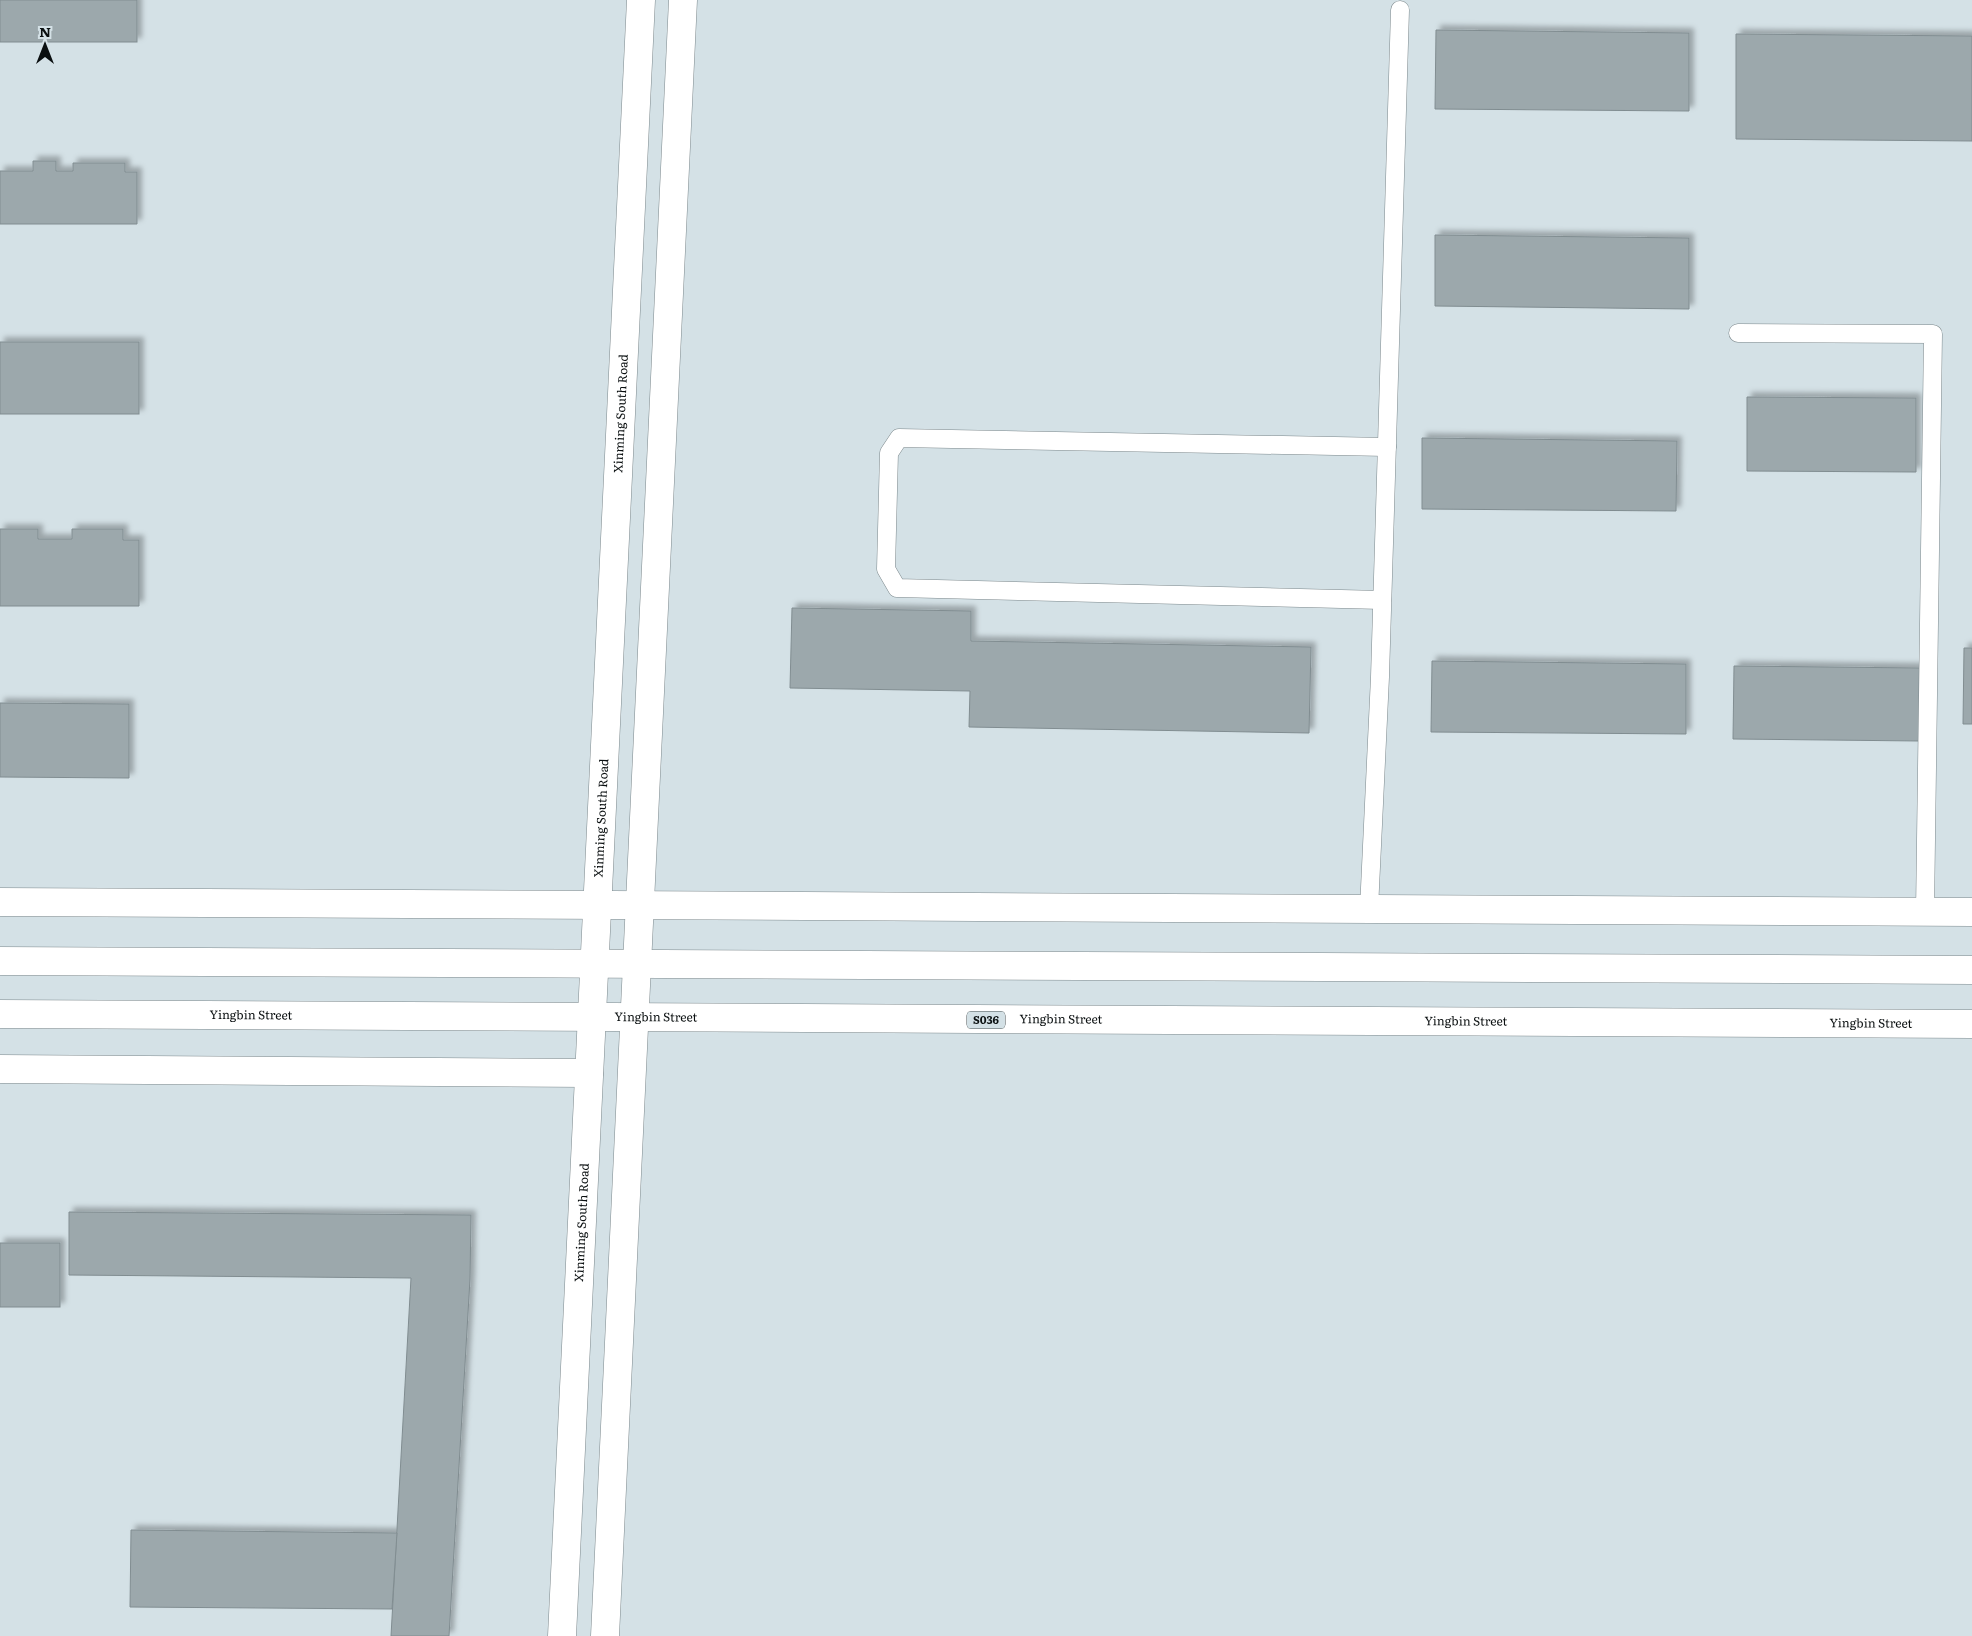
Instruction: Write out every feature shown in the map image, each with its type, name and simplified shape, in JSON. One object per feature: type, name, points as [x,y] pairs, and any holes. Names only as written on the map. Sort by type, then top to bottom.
[{"type":"main road","name":"Xinming South Road","points":[[562,1636],[640,0]]},
{"type":"main road","points":[[605,1636],[684,0]]},
{"type":"main road","points":[[0,902],[1972,912]]},
{"type":"main road","points":[[0,961],[1972,970]]},
{"type":"main road","name":"Yingbin Street","points":[[0,1014],[1972,1024]]},
{"type":"main road","points":[[0,1069],[589,1073]]},
{"type":"lane","points":[[1369,909],[1382,600],[1400,10]]},
{"type":"lane","points":[[1738,333],[1933,334],[1925,912]]},
{"type":"lane","points":[[1382,600],[897,588],[886,569],[890,453],[898,438],[1387,447]]},
{"type":"building","points":[[0,0],[137,0],[137,42],[0,42]]},
{"type":"building","points":[[1436,30],[1689,33],[1689,111],[1435,109]]},
{"type":"building","points":[[1736,34],[1972,36],[1972,141],[1736,139]]},
{"type":"building","points":[[33,161],[56,161],[56,171],[73,171],[73,163],[125,163],[125,172],[137,172],[137,224],[0,224],[0,171],[33,171]]},
{"type":"building","points":[[1435,235],[1689,238],[1689,309],[1435,306]]},
{"type":"building","points":[[0,342],[139,342],[139,414],[0,414]]},
{"type":"building","points":[[1747,397],[1916,398],[1916,472],[1747,471]]},
{"type":"building","points":[[1422,438],[1677,441],[1676,511],[1422,509]]},
{"type":"building","points":[[0,529],[38,529],[38,539],[72,539],[72,529],[123,529],[123,540],[139,540],[139,606],[0,606]]},
{"type":"building","points":[[792,608],[971,611],[971,641],[1311,647],[1309,733],[969,727],[970,691],[790,688]]},
{"type":"building","points":[[1964,648],[1972,648],[1972,724],[1963,724]]},
{"type":"building","points":[[1432,661],[1686,664],[1686,734],[1431,732]]},
{"type":"building","points":[[1734,666],[1920,668],[1919,741],[1733,739]]},
{"type":"building","points":[[0,703],[129,704],[129,778],[0,777]]},
{"type":"building","points":[[69,1212],[471,1215],[470,1279],[449,1636],[391,1636],[411,1278],[69,1275]]},
{"type":"building","points":[[0,1243],[60,1243],[60,1307],[0,1307]]},
{"type":"building","points":[[131,1530],[397,1533],[392,1609],[130,1607]]}]
